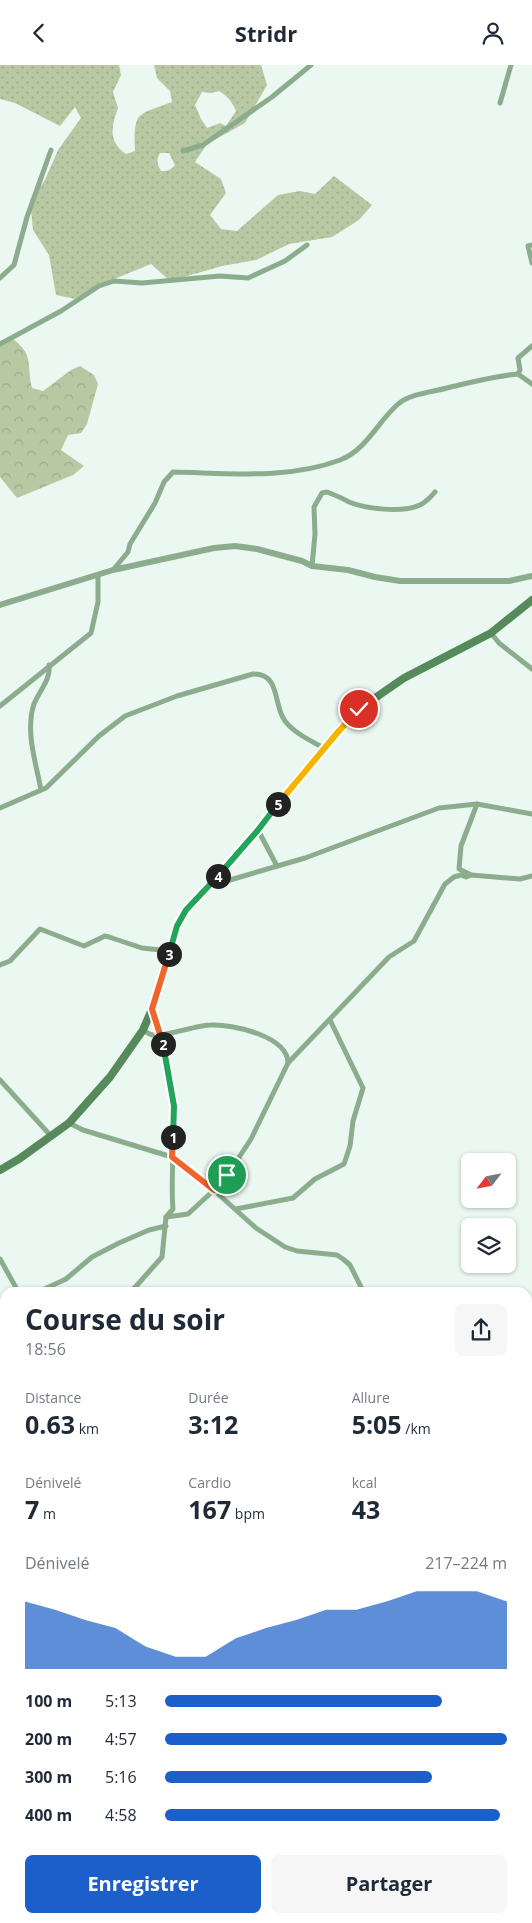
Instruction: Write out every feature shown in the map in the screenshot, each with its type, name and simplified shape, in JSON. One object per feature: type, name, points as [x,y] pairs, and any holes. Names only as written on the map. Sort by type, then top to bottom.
[{"type":"main road","points":[[0,1170],[19,1159],[69,1123],[110,1077],[143,1031],[152,1009],[177,926],[186,910],[215,880],[258,830],[324,747],[359,709],[404,678],[491,633],[532,599]]},
{"type":"street","points":[[183,151],[203,145],[272,97],[311,65]]},
{"type":"street","points":[[500,103],[511,65]]},
{"type":"street","points":[[0,278],[14,265],[24,225],[51,150]]},
{"type":"street","points":[[0,344],[61,311],[99,286],[114,281],[142,283],[220,276],[248,278],[285,261],[307,245]]},
{"type":"street","points":[[532,245],[528,246],[532,263]]},
{"type":"street","points":[[518,374],[520,370],[518,358],[532,346]]},
{"type":"street","points":[[113,570],[128,551],[130,544],[155,503],[164,482],[173,473],[268,473],[301,470],[341,459],[366,443],[398,404],[411,397],[482,379],[518,374],[532,384]]},
{"type":"street","points":[[312,567],[315,534],[314,507],[322,493],[327,492],[365,507],[400,509],[419,506],[427,501],[435,492]]},
{"type":"street","points":[[0,605],[113,570],[214,548],[235,546],[257,549],[302,561],[312,567],[348,570],[400,581],[508,581],[532,577]]},
{"type":"street","points":[[0,706],[91,633],[98,602],[98,575]]},
{"type":"street","points":[[491,633],[499,643],[532,669]]},
{"type":"street","points":[[41,789],[31,739],[31,721],[34,705],[49,676],[50,665]]},
{"type":"street","points":[[0,808],[52,783],[99,736],[125,716],[177,696],[253,674],[260,673],[267,677],[277,696],[283,719],[289,727],[311,742],[324,747]]},
{"type":"street","points":[[215,880],[230,880],[333,849],[439,808],[477,804],[532,814]]},
{"type":"street","points":[[477,804],[461,846],[459,869],[471,875],[520,879],[532,876]]},
{"type":"street","points":[[258,830],[277,866]]},
{"type":"street","points":[[166,1217],[188,1214],[214,1190],[236,1163],[251,1139],[288,1063],[389,957],[414,941],[446,884],[454,877],[471,875]]},
{"type":"street","points":[[0,965],[10,961],[40,929],[84,946],[105,936],[142,948],[170,951]]},
{"type":"street","points":[[135,1287],[162,1257],[166,1217],[173,1209],[172,1157],[174,1106],[161,1035],[152,1009]]},
{"type":"street","points":[[236,1209],[293,1198],[315,1179],[341,1167],[346,1161],[353,1121],[363,1088],[330,1020]]},
{"type":"street","points":[[143,1031],[153,1035],[161,1035],[207,1025],[239,1028],[275,1042],[286,1052],[288,1063]]},
{"type":"street","points":[[0,1080],[51,1136]]},
{"type":"street","points":[[69,1123],[83,1130],[172,1157],[214,1190],[256,1228],[285,1247],[297,1251],[336,1255],[344,1259],[350,1265],[361,1287]]},
{"type":"street","points":[[49,1287],[66,1279],[92,1257],[149,1230],[166,1226]]},
{"type":"street","points":[[0,1259],[16,1287]]},
{"type":"green space","points":[[0,65],[119,65],[121,75],[113,92],[118,108],[113,133],[116,144],[126,154],[135,151],[135,128],[140,116],[145,112],[172,102],[170,91],[157,78],[154,65],[261,65],[267,85],[245,123],[207,144],[195,162],[221,179],[226,193],[210,215],[221,229],[237,231],[278,195],[300,191],[315,194],[334,176],[372,205],[359,220],[332,237],[289,244],[256,260],[222,266],[170,281],[151,264],[97,286],[76,299],[56,295],[49,255],[33,230],[30,200],[45,180],[58,150],[81,118],[75,107],[60,126],[15,103],[0,99]],"holes":[[[219,91],[229,99],[236,111],[226,126],[220,123],[207,128],[195,105],[202,92],[212,93]],[[160,153],[169,153],[175,165],[172,168],[161,171],[158,162]]]},
{"type":"green space","points":[[10,337],[18,343],[26,354],[32,388],[43,391],[71,370],[80,366],[94,375],[98,384],[87,424],[81,433],[68,435],[61,450],[84,466],[73,475],[17,498],[0,477],[0,341]]},
{"type":"route","points":[[227,1175],[214,1190],[172,1157],[174,1106],[172,1089],[161,1035],[152,1009],[177,926],[188,907],[215,880],[258,830],[324,747],[359,709]]}]
